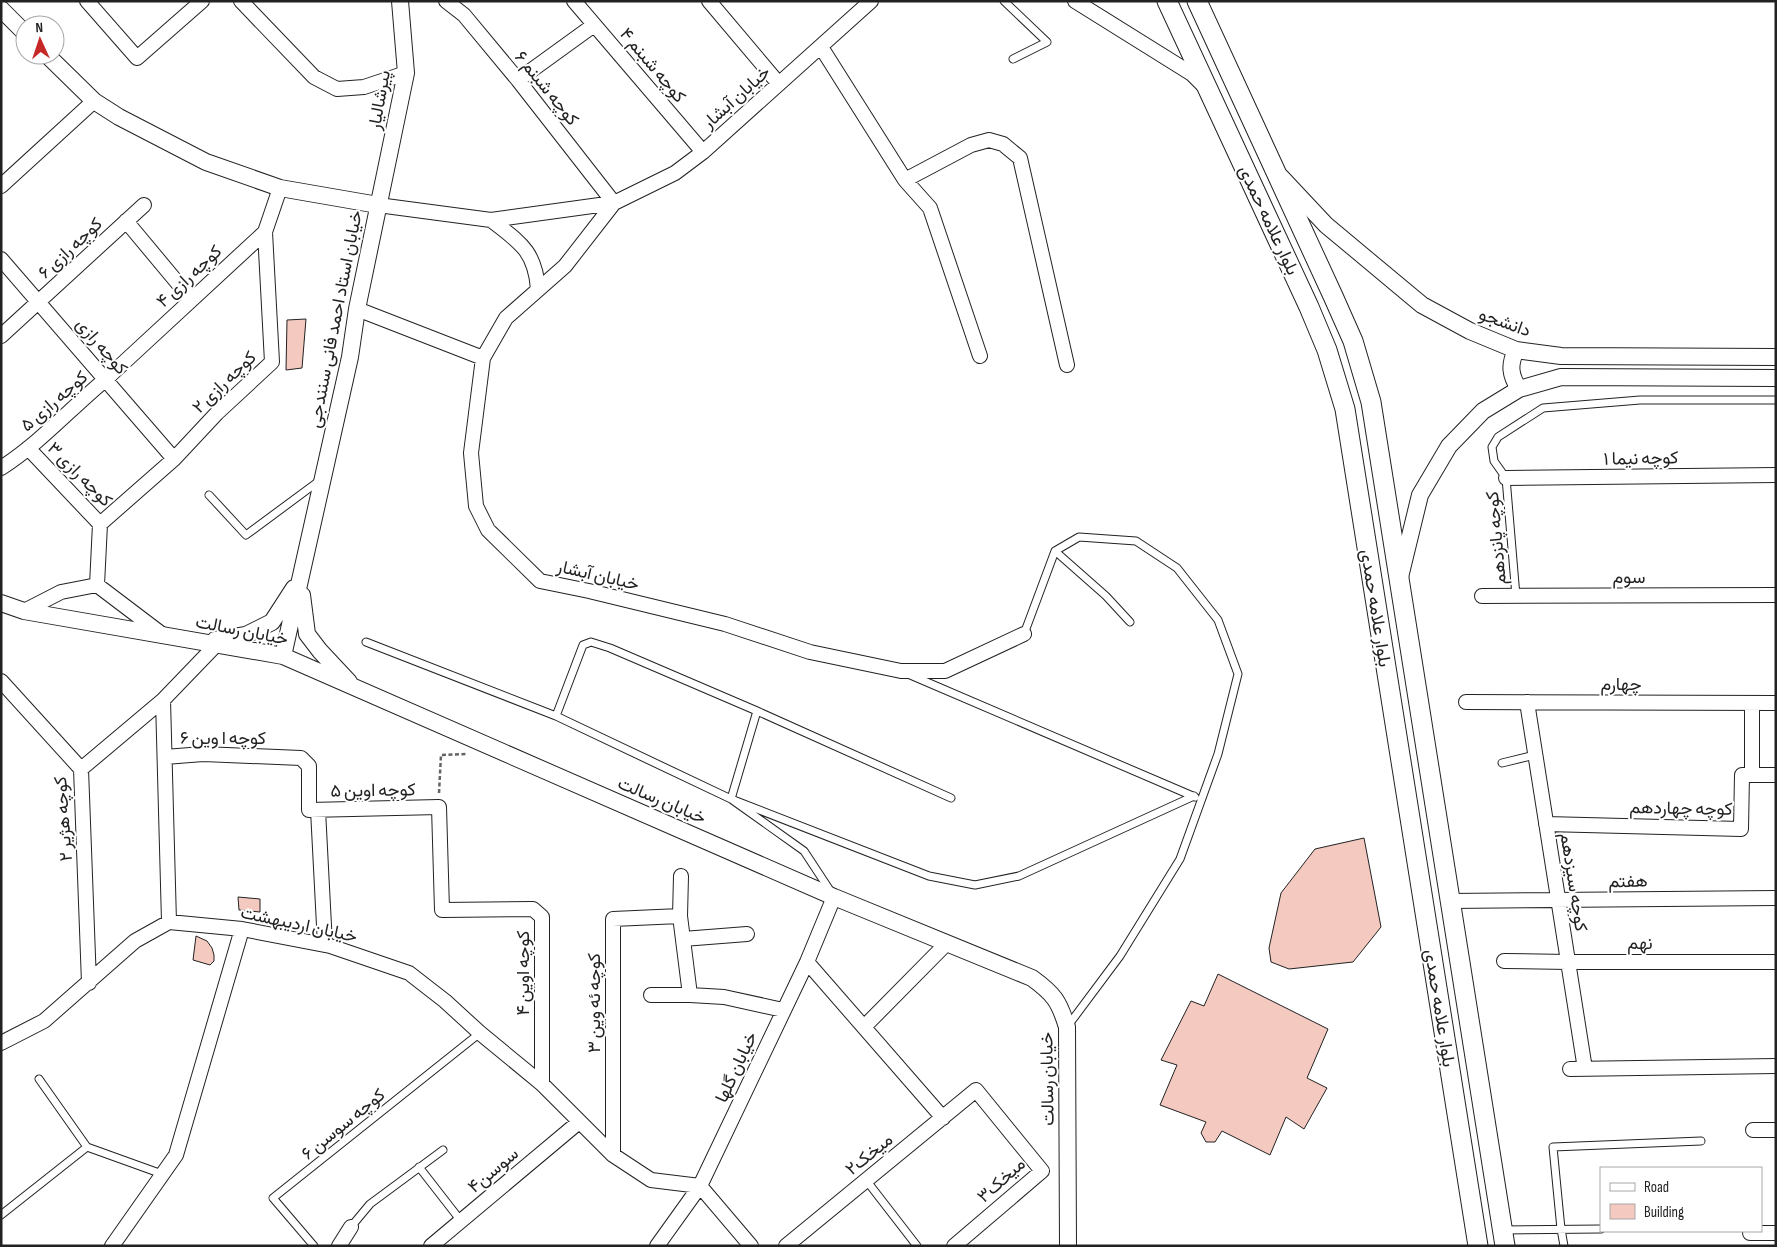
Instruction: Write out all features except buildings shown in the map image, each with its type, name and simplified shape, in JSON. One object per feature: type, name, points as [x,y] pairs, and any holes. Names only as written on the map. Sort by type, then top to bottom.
[{"type":"main road","name":"بلوار علامه حمدی","points":[[1167,1],[1312,315],[1327,350],[1345,408],[1478,1246]]},
{"type":"main road","name":"بلوار علامه حمدی","points":[[1197,1],[1352,341],[1371,402],[1504,1238]]},
{"type":"street","points":[[87,1],[137,58],[202,1]]},
{"type":"street","points":[[241,1],[314,77],[337,90],[364,87],[406,73]]},
{"type":"street","name":"پیرشالیار","points":[[378,206],[406,73],[400,1]]},
{"type":"street","name":"کوچه شبنم ۶","points":[[446,1],[464,15],[518,80],[614,203]]},
{"type":"street","name":"کوچه شبنم ۴","points":[[574,1],[703,152]]},
{"type":"street","points":[[709,1],[779,84]]},
{"type":"street","points":[[1075,1],[1192,74],[1210,92]]},
{"type":"street","name":"خیابان آبشار","points":[[378,206],[491,220],[614,203],[675,173],[703,152],[821,47],[865,3]]},
{"type":"street","points":[[1,9],[15,23]]},
{"type":"street","points":[[518,80],[594,26]]},
{"type":"street","points":[[821,47],[905,180],[930,208],[980,356]]},
{"type":"street","name":"خیابان استاد احمد فانی سنندجی","points":[[57,65],[94,101],[119,118],[206,162],[280,188],[378,206],[357,309],[350,357],[283,656]]},
{"type":"street","points":[[1,186],[94,101]]},
{"type":"street","points":[[905,180],[971,145],[989,140],[1003,144],[1020,158],[1067,365]]},
{"type":"street","name":"دانشجو","points":[[1277,173],[1326,224],[1422,305],[1470,332],[1516,350],[1561,356],[1776,357]]},
{"type":"street","name":"کوچه رازی ۴","points":[[106,380],[265,232],[280,188]]},
{"type":"street","name":"خیابان آبشار","points":[[614,203],[565,266],[506,318],[483,358],[471,453],[476,506],[488,530],[540,581],[725,624],[810,652],[901,671],[945,671],[1024,634]]},
{"type":"street","name":"کوچه رازی ۶","points":[[1,336],[144,205]]},
{"type":"street","points":[[491,220],[519,242],[533,261],[537,273],[538,289]]},
{"type":"street","name":"کوچه رازی ۶","points":[[126,221],[192,299]]},
{"type":"street","name":"کوچه رازی ۲","points":[[174,459],[217,413],[272,362],[265,232]]},
{"type":"street","name":"کوچه رازی","points":[[1,259],[174,459]]},
{"type":"street","points":[[357,309],[483,358]]},
{"type":"street","points":[[1516,350],[1511,370],[1513,380],[1519,388]]},
{"type":"street","points":[[1400,576],[1420,495],[1449,446],[1483,411],[1519,388],[1561,377],[1776,378]]},
{"type":"street","name":"کوچه رازی ۵","points":[[1,468],[28,448],[106,380]]},
{"type":"street","name":"کوچه رازی ۳","points":[[28,448],[100,524],[174,459]]},
{"type":"street","name":"کوچه نیما ۱","points":[[1506,478],[1776,475]]},
{"type":"street","points":[[97,585],[100,524]]},
{"type":"street","points":[[81,769],[163,700],[209,643],[246,635],[272,622],[301,575]]},
{"type":"street","points":[[301,575],[302,606],[307,634],[320,651],[355,688]]},
{"type":"street","points":[[24,611],[61,592],[97,585],[164,635]]},
{"type":"street","name":"سوم","points":[[1482,596],[1776,595]]},
{"type":"street","name":"خیابان رسالت","points":[[1,603],[24,611],[283,656],[834,897],[1032,978],[1049,990],[1061,1007],[1067,1027],[1068,1246]]},
{"type":"street","name":"کوچه هژیر ۲","points":[[1,681],[81,769],[89,983]]},
{"type":"street","points":[[163,700],[165,757]]},
{"type":"street","name":"چهارم","points":[[1466,702],[1776,703]]},
{"type":"street","name":"کوچه سیزدهم","points":[[1526,702],[1585,1069]]},
{"type":"street","points":[[1752,703],[1752,775],[1776,775]]},
{"type":"street","name":"کوچه ا وین ۶","points":[[169,922],[165,757],[203,754],[301,758],[309,766],[325,945]]},
{"type":"street","name":"کوچه چهاردهم","points":[[1546,824],[1741,829],[1742,775],[1752,775]]},
{"type":"street","name":"کوچه اوین ۵","points":[[314,810],[439,807]]},
{"type":"street","name":"کوچه اوین ۴","points":[[439,807],[442,910],[533,909],[542,917],[542,1084]]},
{"type":"street","points":[[681,876],[680,916],[690,995]]},
{"type":"street","name":"خیابان گلها","points":[[657,1246],[700,1186],[807,962],[834,897]]},
{"type":"street","name":"هفتم","points":[[1450,901],[1776,898]]},
{"type":"street","name":"کوچه ئه وین ۳","points":[[613,1154],[613,919],[680,916]]},
{"type":"street","points":[[1,1043],[44,1021],[135,941],[169,922]]},
{"type":"street","name":"خیابان اردیبهشت","points":[[169,922],[242,929],[325,945],[409,973],[445,1001],[480,1033],[542,1084],[613,1154],[651,1180],[700,1186]]},
{"type":"street","points":[[112,1246],[176,1155],[242,929]]},
{"type":"street","points":[[683,939],[747,934]]},
{"type":"street","points":[[864,1027],[947,943]]},
{"type":"street","name":"نهم","points":[[1504,961],[1776,962]]},
{"type":"street","points":[[807,962],[942,1118]]},
{"type":"street","points":[[651,995],[724,997],[783,1010]]},
{"type":"street","points":[[1570,1069],[1776,1066]]},
{"type":"street","name":"میخک۲","points":[[786,1246],[976,1090]]},
{"type":"street","name":"میخک۳","points":[[954,1246],[1042,1171],[976,1090]]},
{"type":"street","name":"سوسن۴","points":[[431,1246],[579,1122]]},
{"type":"street","points":[[1753,1130],[1776,1130]]},
{"type":"street","points":[[700,1186],[751,1246]]},
{"type":"street","points":[[338,1246],[351,1227]]},
{"type":"street","points":[[1750,1233],[1776,1232]]},
{"type":"lane","points":[[1004,1],[1047,42],[1013,59]]},
{"type":"lane","points":[[1506,478],[1494,461],[1492,447],[1498,437],[1543,408],[1640,400],[1776,400]]},
{"type":"lane","points":[[209,495],[246,535],[323,478]]},
{"type":"lane","name":"کوچه پانزدهم","points":[[1506,478],[1516,596]]},
{"type":"lane","points":[[1024,634],[1055,551],[1079,537],[1136,541],[1177,568],[1218,620],[1238,674],[1218,754],[1180,858],[1120,956],[1067,1027]]},
{"type":"lane","points":[[1055,551],[1106,596],[1130,622]]},
{"type":"lane","points":[[366,642],[556,716],[731,799],[929,876],[975,885],[1019,876],[1194,796]]},
{"type":"lane","points":[[556,716],[583,645],[591,642],[610,648],[757,711],[951,798]]},
{"type":"lane","points":[[901,671],[1202,800]]},
{"type":"lane","points":[[731,799],[757,711]]},
{"type":"lane","points":[[1502,762],[1535,755]]},
{"type":"lane","points":[[731,799],[804,851],[834,897]]},
{"type":"lane","name":"کوچه سوسن ۶","points":[[314,1246],[273,1198],[480,1033]]},
{"type":"lane","points":[[39,1079],[88,1147],[162,1174]]},
{"type":"lane","points":[[1564,1246],[1553,1148],[1701,1141]]},
{"type":"lane","points":[[1,1215],[88,1147]]},
{"type":"lane","points":[[351,1227],[370,1204],[442,1150]]},
{"type":"lane","points":[[419,1167],[461,1221]]},
{"type":"lane","points":[[866,1180],[917,1246]]},
{"type":"lane","points":[[1504,1238],[1561,1229],[1600,1229]]},
{"type":"path","points":[[439,807],[441,755],[471,754]]}]
